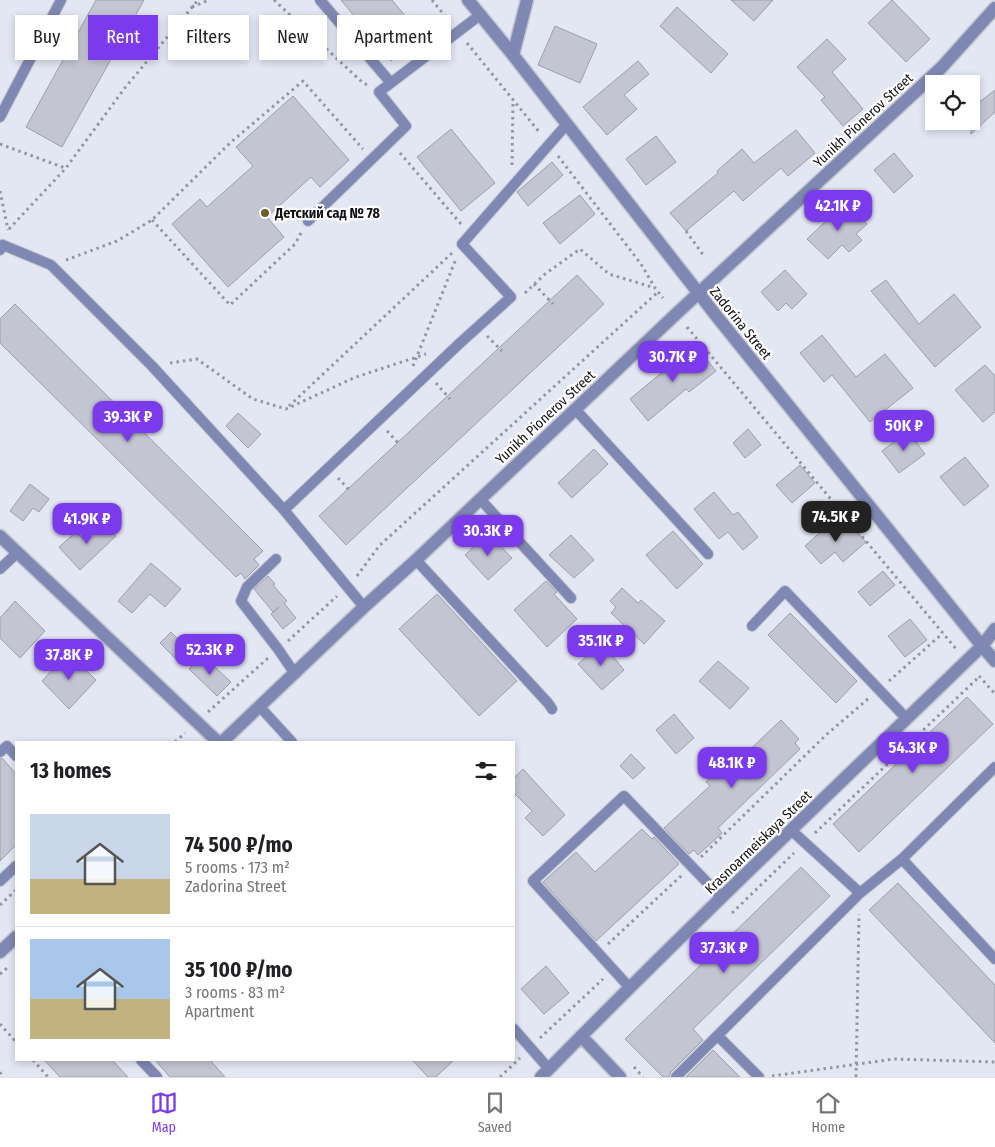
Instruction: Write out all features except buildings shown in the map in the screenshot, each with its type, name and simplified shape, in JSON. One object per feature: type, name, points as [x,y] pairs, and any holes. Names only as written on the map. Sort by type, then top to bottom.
[{"type":"street","name":"Zadorina Street","points":[[468,0],[514,55],[698,293],[995,660]]},
{"type":"street","points":[[514,55],[527,0]]},
{"type":"street","name":"Yunikh Pionerov Street","points":[[223,741],[698,293],[942,67],[995,8]]},
{"type":"street","points":[[0,536],[217,741]]},
{"type":"street","name":"Krasnoarmeiskaya Street","points":[[545,1073],[580,1036],[982,646],[995,629]]},
{"type":"street","points":[[0,952],[15,938]]},
{"type":"street","points":[[580,1036],[620,1077]]},
{"type":"lane","points":[[0,117],[61,0]]},
{"type":"lane","points":[[320,0],[391,82]]},
{"type":"lane","points":[[308,221],[406,126],[379,92],[480,15]]},
{"type":"lane","points":[[284,510],[511,297],[462,244],[567,124]]},
{"type":"lane","points":[[2,248],[51,265],[152,366],[284,510],[364,607]]},
{"type":"lane","points":[[575,409],[708,554]]},
{"type":"lane","points":[[480,499],[571,598]]},
{"type":"lane","points":[[0,569],[18,552]]},
{"type":"lane","points":[[276,559],[248,587],[241,601],[295,674]]},
{"type":"lane","points":[[416,560],[552,709]]},
{"type":"lane","points":[[752,626],[786,592],[906,719]]},
{"type":"lane","points":[[260,707],[291,741]]},
{"type":"lane","points":[[0,752],[7,746],[15,755]]},
{"type":"lane","points":[[676,1077],[860,893],[902,858],[995,768]]},
{"type":"lane","points":[[630,988],[533,881],[624,796],[722,898]]},
{"type":"lane","points":[[791,830],[860,893]]},
{"type":"lane","points":[[902,858],[995,959]]},
{"type":"lane","points":[[0,881],[15,867]]},
{"type":"lane","points":[[515,1030],[530,1048],[545,1073]]},
{"type":"lane","points":[[718,1036],[759,1077]]},
{"type":"lane","points":[[142,1061],[157,1077]]},
{"type":"path","points":[[2,248],[9,228],[66,168],[124,89],[198,0]]},
{"type":"path","points":[[192,7],[209,0]]},
{"type":"path","points":[[274,0],[363,83],[379,92]]},
{"type":"path","points":[[51,265],[117,241],[152,220],[230,143],[303,81],[372,159]]},
{"type":"path","points":[[511,188],[514,100]]},
{"type":"path","points":[[390,141],[470,234]]},
{"type":"path","points":[[0,144],[66,168]]},
{"type":"path","points":[[0,191],[9,228]]},
{"type":"path","points":[[152,220],[230,305],[295,244],[308,221]]},
{"type":"path","points":[[686,231],[704,256]]},
{"type":"path","points":[[410,372],[462,244]]},
{"type":"path","points":[[286,409],[462,244]]},
{"type":"path","points":[[545,274],[580,249],[609,274],[655,288],[663,298]]},
{"type":"path","points":[[534,284],[553,304]]},
{"type":"path","points":[[176,741],[348,587],[379,546],[658,292]]},
{"type":"path","points":[[688,327],[995,694]]},
{"type":"path","points":[[483,332],[502,351]]},
{"type":"path","points":[[152,366],[197,359],[253,399],[286,409],[356,377],[434,351]]},
{"type":"path","points":[[432,379],[450,399]]},
{"type":"path","points":[[382,426],[400,445]]},
{"type":"path","points":[[332,472],[351,492]]},
{"type":"path","points":[[598,953],[826,735],[943,633]]},
{"type":"path","points":[[726,918],[979,676]]},
{"type":"path","points":[[0,905],[15,891]]},
{"type":"path","points":[[856,1077],[860,893]]},
{"type":"path","points":[[500,1077],[613,969]]},
{"type":"path","points":[[0,1024],[15,1041]]},
{"type":"path","points":[[764,1077],[894,1059],[995,1062]]},
{"type":"path","points":[[34,1061],[48,1077]]},
{"type":"path","points":[[0,1072],[2,1077]]},
{"type":"place","name":"Детский сад № 78","points":[[265,213]]}]
